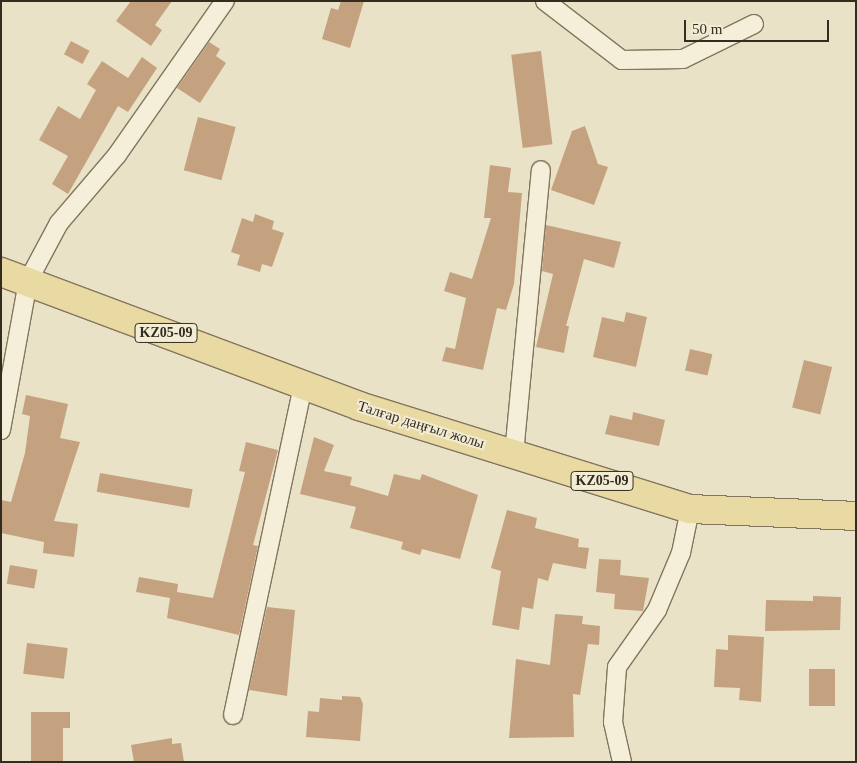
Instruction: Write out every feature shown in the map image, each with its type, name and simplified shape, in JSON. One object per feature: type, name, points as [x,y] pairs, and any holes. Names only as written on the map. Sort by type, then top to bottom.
[{"type":"main road","name":"Талғар даңғыл жолы","points":[[1,272],[303,385],[690,509],[856,516]]},
{"type":"street","points":[[1,430],[28,281],[59,223],[116,155],[225,1]]},
{"type":"street","points":[[545,1],[622,60],[683,59],[754,24]]},
{"type":"street","points":[[514,454],[541,170]]},
{"type":"street","points":[[233,715],[303,385]]},
{"type":"street","points":[[622,762],[612,722],[617,667],[657,610],[681,553],[690,509]]},
{"type":"building","points":[[131,1],[172,1],[155,25],[162,30],[151,46],[116,21]]},
{"type":"building","points":[[341,1],[364,1],[350,48],[322,39],[331,8],[338,10]]},
{"type":"building","points":[[71,41],[90,51],[82,64],[64,54]]},
{"type":"building","points":[[209,42],[220,49],[216,56],[226,63],[200,103],[177,88]]},
{"type":"building","points":[[541,51],[552,144],[523,148],[511,55]]},
{"type":"building","points":[[142,57],[157,68],[128,112],[118,106],[68,194],[52,184],[68,156],[39,140],[58,106],[80,119],[96,90],[87,84],[102,61],[128,78]]},
{"type":"building","points":[[198,117],[236,127],[221,180],[184,170]]},
{"type":"building","points":[[585,126],[598,164],[608,167],[594,205],[551,190],[572,131]]},
{"type":"building","points":[[490,165],[511,168],[508,192],[522,193],[514,284],[506,310],[497,308],[483,370],[442,361],[446,347],[455,349],[466,298],[444,291],[450,272],[472,279],[491,218],[484,218]]},
{"type":"building","points":[[255,214],[274,221],[272,229],[284,233],[272,267],[262,264],[260,272],[237,265],[240,255],[231,252],[242,218],[253,222]]},
{"type":"building","points":[[546,225],[621,242],[614,268],[584,259],[566,326],[569,326],[564,353],[536,347],[553,274],[542,271]]},
{"type":"building","points":[[626,312],[647,317],[636,367],[593,357],[602,317],[624,322]]},
{"type":"building","points":[[690,349],[712,354],[707,376],[685,370]]},
{"type":"building","points":[[804,360],[832,367],[820,415],[792,408]]},
{"type":"building","points":[[26,395],[68,404],[60,438],[80,442],[54,521],[78,524],[74,557],[43,553],[44,542],[1,533],[1,500],[11,502],[25,453],[30,416],[22,414]]},
{"type":"building","points":[[633,412],[665,420],[659,446],[605,434],[610,415],[632,420]]},
{"type":"building","points":[[314,437],[334,445],[324,471],[352,477],[350,485],[388,496],[394,474],[420,480],[422,474],[478,495],[460,559],[422,549],[420,555],[401,549],[403,542],[350,528],[356,507],[300,494]]},
{"type":"building","points":[[246,442],[278,450],[253,545],[258,546],[239,635],[167,618],[170,598],[136,592],[139,577],[178,584],[177,592],[213,598],[245,472],[239,471]]},
{"type":"building","points":[[100,473],[193,489],[189,508],[97,492]]},
{"type":"building","points":[[507,510],[537,518],[535,528],[579,539],[578,547],[589,548],[586,569],[553,563],[548,581],[538,578],[533,609],[522,607],[519,630],[492,625],[501,571],[491,568]]},
{"type":"building","points":[[599,559],[621,560],[620,575],[649,578],[643,611],[614,609],[615,594],[596,592]]},
{"type":"building","points":[[10,565],[38,570],[34,589],[7,584]]},
{"type":"building","points":[[813,596],[841,597],[840,630],[765,631],[766,600],[813,601]]},
{"type":"building","points":[[267,607],[295,610],[287,696],[249,690]]},
{"type":"building","points":[[555,614],[583,616],[582,624],[600,626],[599,645],[588,644],[580,695],[573,694],[574,737],[509,738],[516,659],[550,665]]},
{"type":"building","points":[[728,635],[764,637],[761,702],[739,700],[740,688],[714,687],[716,649],[728,650]]},
{"type":"building","points":[[27,643],[68,648],[64,679],[23,674]]},
{"type":"building","points":[[809,669],[835,669],[835,706],[809,706]]},
{"type":"building","points":[[342,696],[360,697],[363,704],[360,741],[306,737],[308,711],[319,712],[320,698],[342,700]]},
{"type":"building","points":[[31,712],[70,712],[70,728],[63,728],[63,762],[31,762]]},
{"type":"building","points":[[172,738],[172,744],[181,743],[184,762],[134,762],[131,745]]}]
